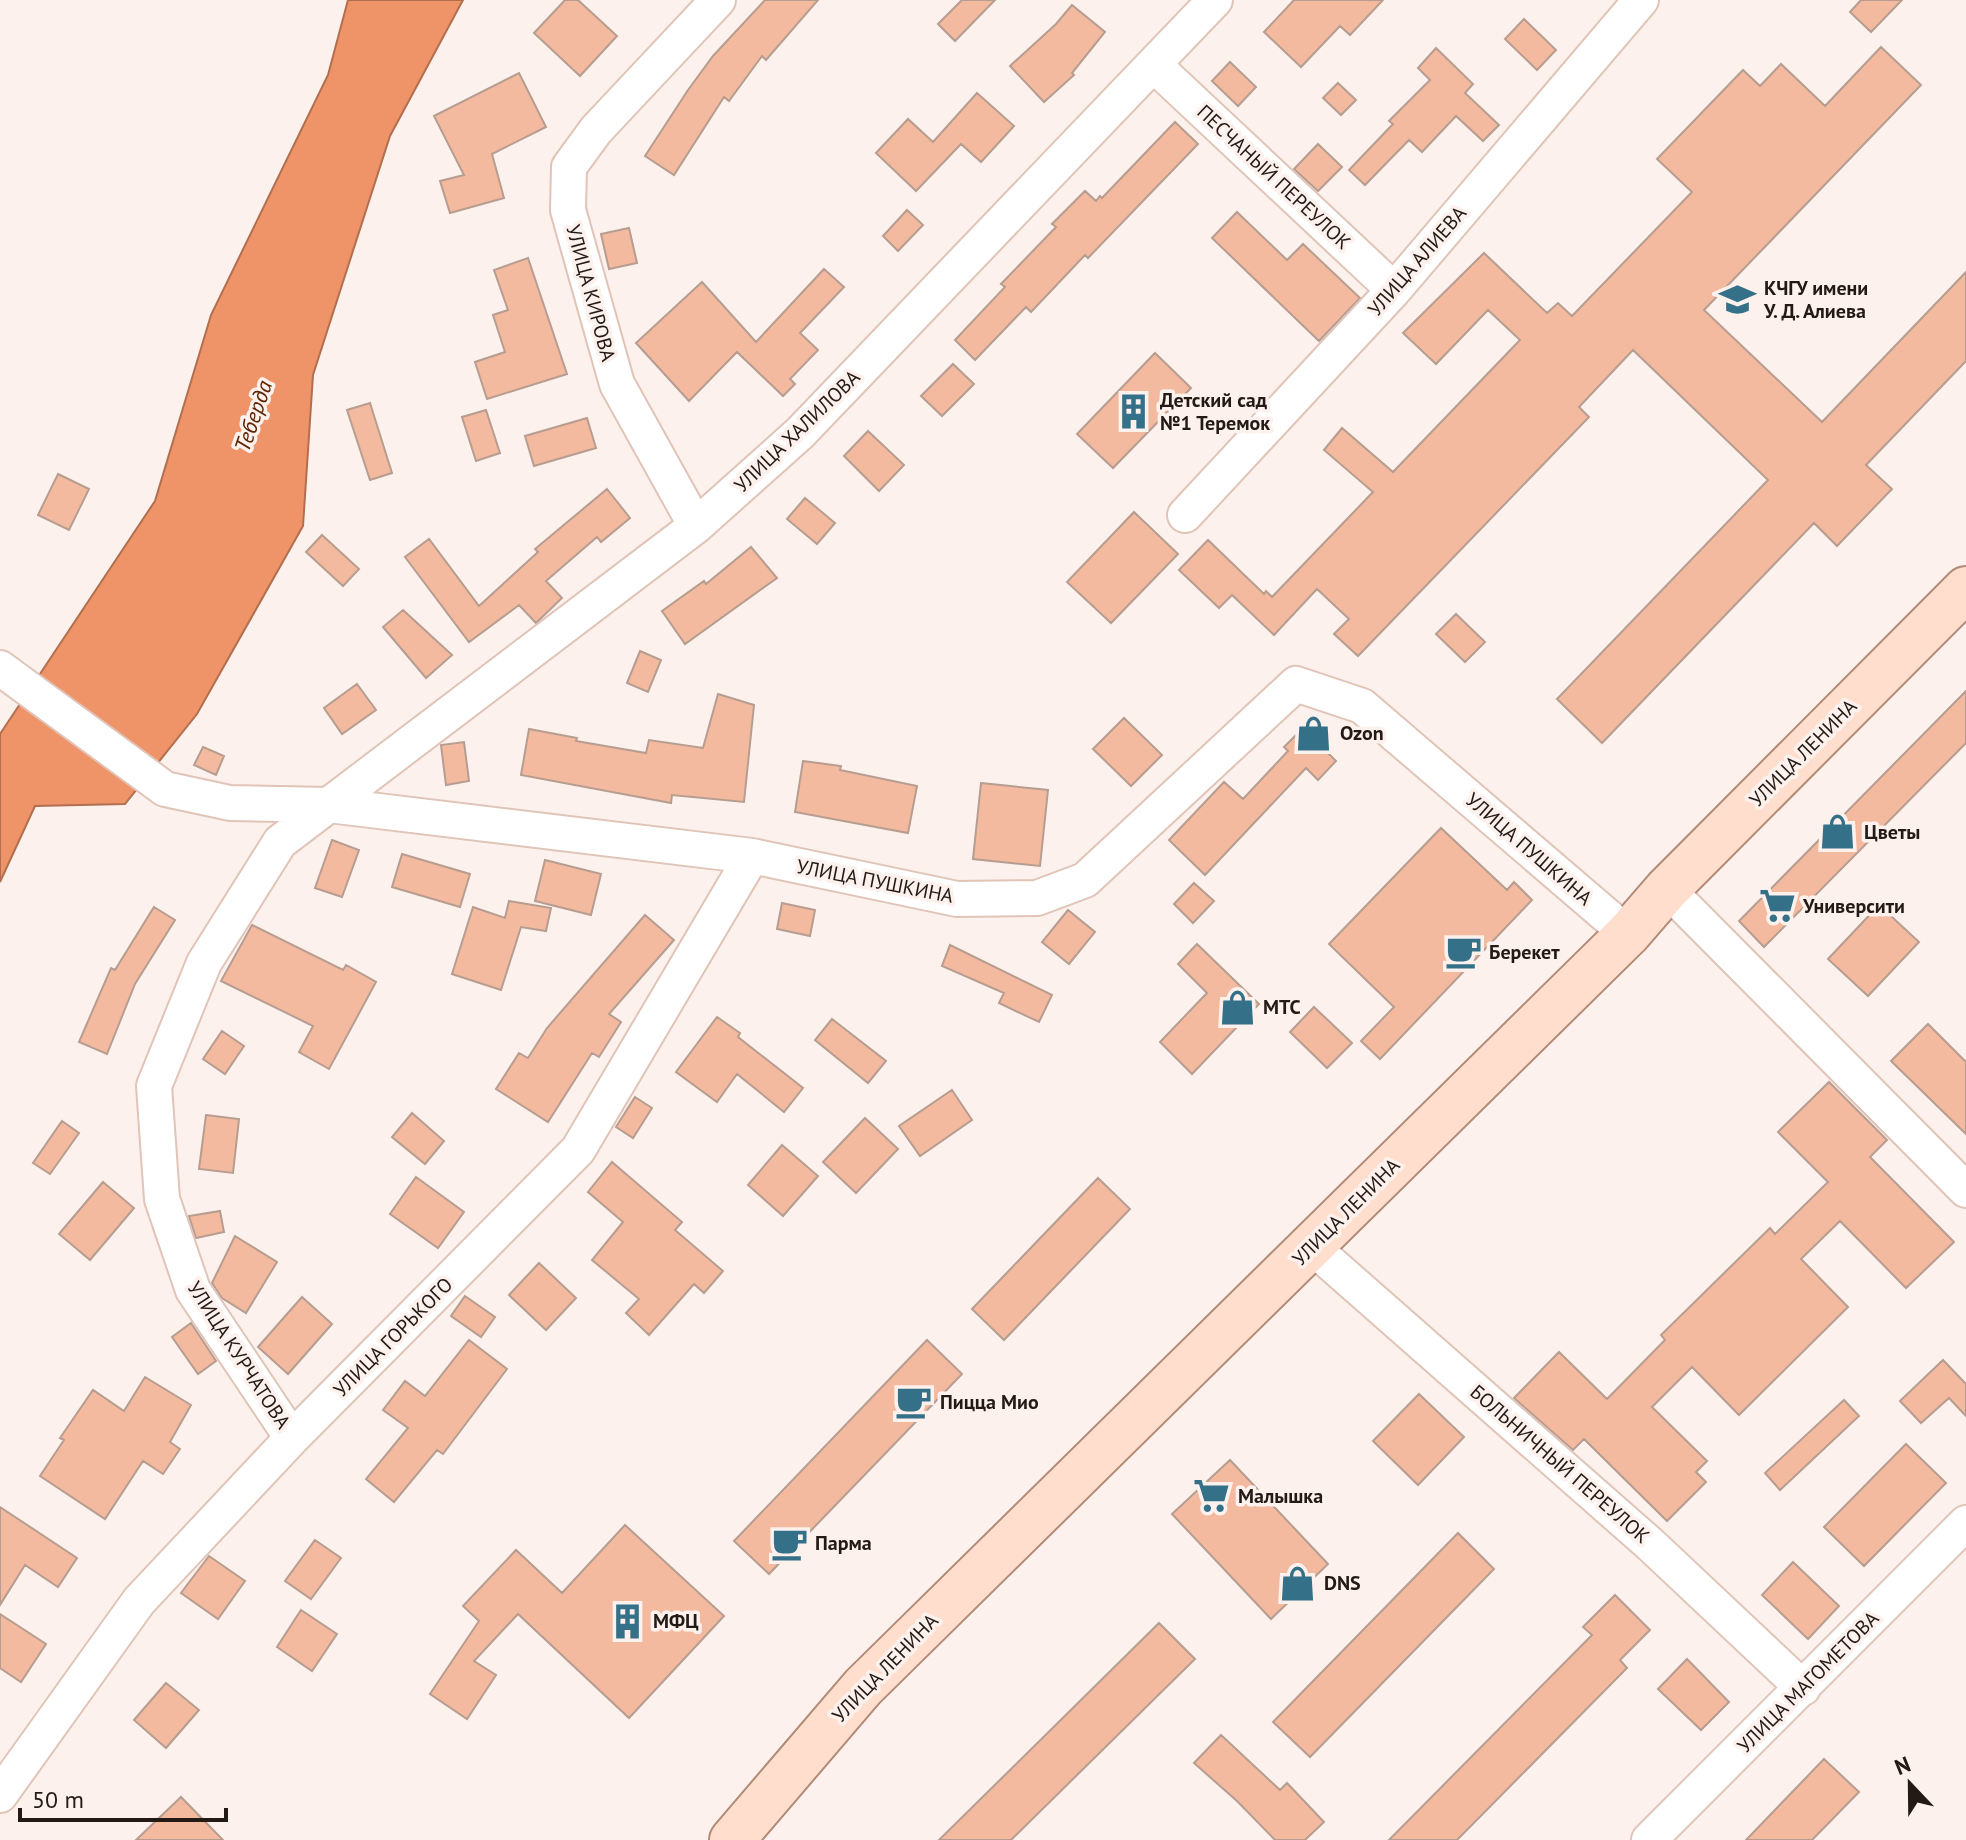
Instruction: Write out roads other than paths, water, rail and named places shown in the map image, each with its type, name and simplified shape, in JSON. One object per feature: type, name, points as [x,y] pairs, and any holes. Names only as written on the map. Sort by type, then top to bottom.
[{"type":"main road","name":"УЛИЦА ЛЕНИНА","points":[[732,1840],[863,1687],[1628,934],[1667,889],[1966,589]]},
{"type":"street","name":"УЛИЦА КИРОВА","points":[[696,526],[617,384],[568,210],[569,167],[596,130],[718,0]]},
{"type":"street","name":"УЛИЦА ХАЛИЛОВА","points":[[329,805],[696,526],[800,433],[1215,0]]},
{"type":"street","name":"УЛИЦА АЛИЕВА","points":[[1185,515],[1394,290],[1641,0]]},
{"type":"street","name":"ПЕСЧАНЫЙ ПЕРЕУЛОК","points":[[1154,65],[1394,290]]},
{"type":"street","name":"УЛИЦА ПУШКИНА","points":[[0,668],[165,789],[230,803],[329,805],[752,856],[957,899],[1037,898],[1085,880],[1296,684],[1362,706],[1628,934]]},
{"type":"street","name":"УЛИЦА КУРЧАТОВА","points":[[292,1438],[193,1290],[162,1199],[154,1086],[212,949],[280,842],[329,805]]},
{"type":"street","name":"УЛИЦА ГОРЬКОГО","points":[[0,1795],[139,1601],[292,1438],[578,1150],[752,856]]},
{"type":"street","points":[[1667,889],[1966,1190]]},
{"type":"street","name":"БОЛЬНИЧНЫЙ ПЕРЕУЛОК","points":[[1311,1246],[1641,1536],[1803,1688]]},
{"type":"street","name":"УЛИЦА МАГОМЕТОВА","points":[[1649,1840],[1966,1523]]},
{"type":"water","name":"Теберда","points":[[348,0],[463,0],[390,136],[313,375],[303,526],[197,714],[125,804],[35,806],[0,882],[0,734],[155,501],[211,315],[328,75]]},
{"type":"place","name":"КЧГУ имени У. Д. Алиева","points":[[1738,299]]},
{"type":"place","name":"Детский сад №1 Теремок","points":[[1134,411]]},
{"type":"place","name":"Ozon","points":[[1314,733]]},
{"type":"place","name":"Цветы","points":[[1838,832]]},
{"type":"place","name":"Университи","points":[[1777,906]]},
{"type":"place","name":"Берекет","points":[[1463,952]]},
{"type":"place","name":"МТС","points":[[1237,1007]]},
{"type":"place","name":"Пицца Мио","points":[[914,1402]]},
{"type":"place","name":"Малышка","points":[[1212,1496]]},
{"type":"place","name":"Парма","points":[[789,1543]]},
{"type":"place","name":"DNS","points":[[1298,1583]]},
{"type":"place","name":"МФЦ","points":[[627,1621]]}]
